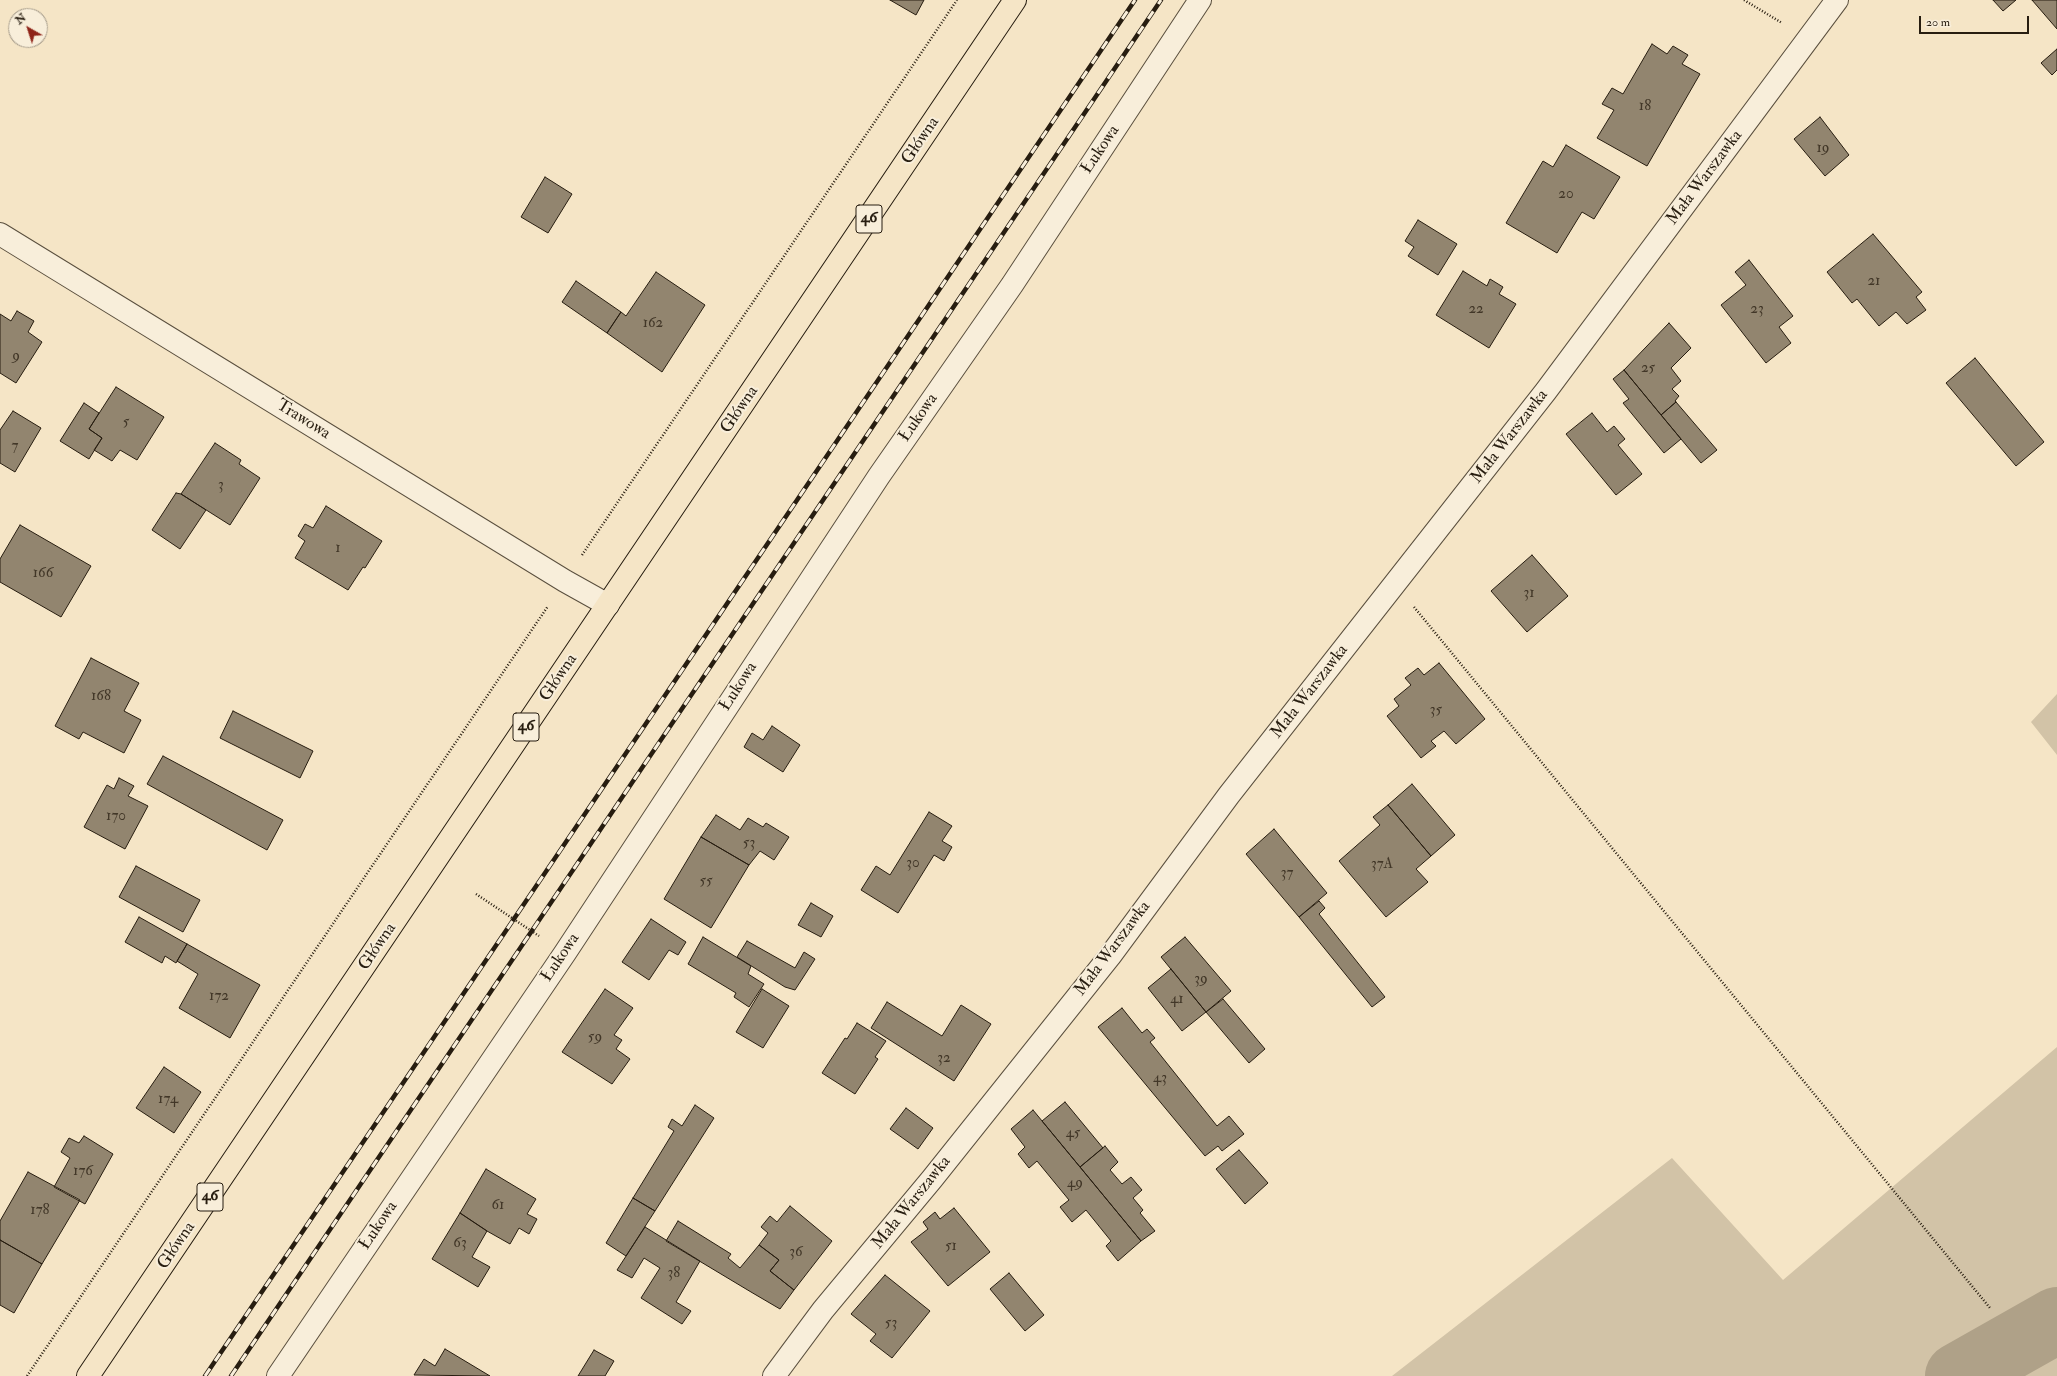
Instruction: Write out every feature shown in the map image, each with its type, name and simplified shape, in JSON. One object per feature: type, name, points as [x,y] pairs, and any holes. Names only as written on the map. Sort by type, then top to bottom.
[{"type":"main road","name":"Główna","points":[[88,1376],[1015,0]]},
{"type":"street","name":"Łukowa","points":[[278,1376],[565,953],[878,476],[1016,279],[1200,0]]},
{"type":"street","name":"Mała Warszawka","points":[[774,1376],[823,1310],[932,1179],[1110,956],[1229,795],[1546,391],[1837,0]]},
{"type":"street","name":"Trawowa","points":[[0,234],[565,581],[608,605]]},
{"type":"path","points":[[27,1376],[957,0]]},
{"type":"path","points":[[1744,0],[1808,38]]},
{"type":"path","points":[[1395,584],[1990,1308]]},
{"type":"path","points":[[476,894],[565,953]]},
{"type":"shaded area","points":[[2057,694],[2057,755],[2031,722]]},
{"type":"shaded area","points":[[2057,1047],[2057,1376],[1392,1376],[1672,1158],[1783,1280]]},
{"type":"building","points":[[890,0],[924,0],[916,15]]},
{"type":"building","points":[[1993,0],[2016,0],[2003,11]]},
{"type":"building","points":[[2032,0],[2057,0],[2057,29]]},
{"type":"building","points":[[1652,44],[1667,54],[1673,46],[1688,55],[1682,64],[1700,74],[1647,166],[1597,138],[1614,110],[1602,104],[1612,88],[1623,94]]},
{"type":"building","points":[[2057,49],[2057,70],[2052,75],[2041,63]]},
{"type":"building","points":[[1820,117],[1849,155],[1825,176],[1794,139]]},
{"type":"building","points":[[1566,145],[1620,177],[1594,219],[1582,212],[1557,253],[1506,223],[1543,161],[1553,167]]},
{"type":"building","points":[[545,177],[572,194],[548,233],[521,217]]},
{"type":"building","points":[[1418,220],[1457,244],[1438,275],[1408,256],[1414,247],[1405,241]]},
{"type":"building","points":[[1873,234],[1922,292],[1916,297],[1926,310],[1907,324],[1896,312],[1879,326],[1857,299],[1852,303],[1827,272]]},
{"type":"building","points":[[1749,260],[1793,316],[1779,327],[1791,343],[1766,363],[1721,305],[1746,285],[1735,272]]},
{"type":"building","points":[[1463,271],[1487,286],[1490,279],[1503,287],[1499,294],[1516,304],[1489,348],[1436,315]]},
{"type":"building","points":[[656,272],[705,305],[662,372],[607,333],[621,312],[626,316]]},
{"type":"building","points":[[576,281],[621,312],[607,333],[562,302]]},
{"type":"building","points":[[17,311],[34,321],[28,332],[42,342],[16,383],[0,373],[0,314],[11,321]]},
{"type":"building","points":[[1669,323],[1691,348],[1671,368],[1681,381],[1672,389],[1679,396],[1675,401],[1676,402],[1661,415],[1624,370]]},
{"type":"building","points":[[1975,358],[2044,442],[2016,466],[1946,383]]},
{"type":"building","points":[[1624,370],[1681,439],[1664,453],[1623,403],[1629,399],[1613,379]]},
{"type":"building","points":[[116,387],[164,417],[137,460],[120,450],[112,461],[94,450],[102,438],[89,429]]},
{"type":"building","points":[[1676,402],[1717,450],[1701,463],[1661,415]]},
{"type":"building","points":[[84,403],[99,413],[89,429],[102,438],[89,459],[60,441]]},
{"type":"building","points":[[13,411],[41,428],[15,472],[0,463],[0,430]]},
{"type":"building","points":[[1592,413],[1607,432],[1614,426],[1625,439],[1618,445],[1642,474],[1616,495],[1566,434]]},
{"type":"building","points":[[215,443],[241,460],[239,464],[260,478],[230,525],[181,494]]},
{"type":"building","points":[[176,493],[181,494],[206,510],[180,549],[152,530]]},
{"type":"building","points":[[326,506],[382,541],[365,568],[363,567],[348,590],[295,558],[305,541],[298,536],[305,524],[313,528]]},
{"type":"building","points":[[20,525],[91,566],[61,617],[0,582],[0,559]]},
{"type":"building","points":[[1532,555],[1568,596],[1527,632],[1491,591]]},
{"type":"building","points":[[91,658],[139,683],[124,711],[141,720],[124,753],[83,732],[79,739],[55,726]]},
{"type":"building","points":[[1439,663],[1485,719],[1456,744],[1444,731],[1431,741],[1436,746],[1421,758],[1387,716],[1399,706],[1394,699],[1411,685],[1405,678],[1418,668],[1424,675]]},
{"type":"building","points":[[233,711],[313,751],[300,778],[220,738]]},
{"type":"building","points":[[772,726],[800,745],[783,772],[744,747],[752,733],[763,740]]},
{"type":"building","points":[[163,756],[283,820],[267,850],[147,784]]},
{"type":"building","points":[[119,778],[134,786],[128,796],[148,806],[125,849],[84,827],[107,785],[114,789]]},
{"type":"building","points":[[1412,784],[1455,835],[1431,856],[1388,805]]},
{"type":"building","points":[[1388,805],[1431,856],[1416,869],[1428,882],[1386,917],[1339,861],[1380,825],[1373,817]]},
{"type":"building","points":[[929,812],[952,826],[942,841],[952,847],[944,861],[934,855],[898,913],[861,890],[876,866],[890,875]]},
{"type":"building","points":[[716,815],[740,830],[748,818],[763,827],[766,823],[789,837],[774,860],[760,851],[749,865],[701,837]]},
{"type":"building","points":[[1274,829],[1327,893],[1299,917],[1246,854]]},
{"type":"building","points":[[701,837],[749,865],[711,928],[664,899]]},
{"type":"building","points":[[136,866],[200,900],[183,932],[119,897]]},
{"type":"building","points":[[1319,901],[1325,908],[1319,914],[1385,997],[1372,1007],[1299,917]]},
{"type":"building","points":[[811,903],[833,916],[821,937],[798,925]]},
{"type":"building","points":[[139,917],[187,944],[176,963],[165,956],[162,963],[125,942]]},
{"type":"building","points":[[651,919],[686,942],[678,955],[669,950],[649,980],[622,962]]},
{"type":"building","points":[[703,937],[751,966],[748,974],[764,984],[749,1007],[734,997],[736,993],[688,964]]},
{"type":"building","points":[[1185,937],[1231,991],[1206,1012],[1161,957]]},
{"type":"building","points":[[747,941],[795,968],[804,952],[815,959],[795,990],[785,987],[737,957]]},
{"type":"building","points":[[187,944],[260,985],[230,1038],[179,1008],[198,974],[177,961]]},
{"type":"building","points":[[1171,969],[1206,1012],[1182,1031],[1148,988]]},
{"type":"building","points":[[605,989],[633,1008],[614,1035],[622,1040],[616,1049],[630,1059],[612,1084],[562,1052]]},
{"type":"building","points":[[762,989],[789,1006],[763,1048],[736,1032]]},
{"type":"building","points":[[1223,999],[1265,1049],[1249,1063],[1206,1012]]},
{"type":"building","points":[[887,1002],[942,1036],[961,1005],[991,1024],[954,1081],[871,1028]]},
{"type":"building","points":[[1122,1008],[1142,1033],[1147,1029],[1155,1038],[1150,1042],[1217,1126],[1229,1116],[1244,1134],[1222,1151],[1218,1146],[1205,1156],[1098,1027]]},
{"type":"building","points":[[857,1023],[886,1041],[875,1057],[878,1059],[855,1094],[822,1073],[845,1038],[847,1039]]},
{"type":"building","points":[[164,1067],[201,1092],[174,1133],[136,1108]]},
{"type":"building","points":[[1065,1102],[1103,1148],[1080,1167],[1042,1121]]},
{"type":"building","points":[[695,1105],[714,1118],[655,1211],[633,1198],[674,1131],[668,1127],[672,1119],[682,1126]]},
{"type":"building","points":[[906,1108],[933,1128],[918,1149],[890,1129]]},
{"type":"building","points":[[1033,1110],[1141,1241],[1118,1261],[1106,1246],[1111,1241],[1086,1210],[1072,1222],[1060,1207],[1069,1200],[1037,1161],[1029,1168],[1018,1154],[1025,1147],[1011,1129]]},
{"type":"building","points":[[84,1136],[113,1154],[85,1204],[54,1187],[70,1158],[61,1152],[69,1138],[79,1143]]},
{"type":"building","points":[[1105,1146],[1118,1162],[1110,1170],[1122,1184],[1131,1177],[1142,1190],[1133,1198],[1143,1210],[1140,1213],[1155,1231],[1141,1241],[1080,1167]]},
{"type":"building","points":[[1239,1150],[1268,1183],[1245,1204],[1216,1169]]},
{"type":"building","points":[[486,1169],[536,1199],[527,1214],[537,1219],[529,1234],[519,1228],[510,1244],[460,1213]]},
{"type":"building","points":[[28,1172],[80,1200],[42,1264],[0,1240],[0,1221]]},
{"type":"building","points":[[633,1198],[655,1211],[626,1256],[606,1243]]},
{"type":"building","points":[[790,1206],[832,1241],[794,1290],[770,1271],[779,1260],[759,1245],[768,1233],[761,1227],[770,1216],[777,1222]]},
{"type":"building","points":[[954,1208],[990,1252],[948,1286],[911,1242],[928,1229],[923,1222],[935,1212],[940,1219]]},
{"type":"building","points":[[460,1213],[487,1231],[472,1257],[490,1267],[478,1287],[432,1259]]},
{"type":"building","points":[[678,1221],[731,1254],[728,1258],[740,1268],[759,1245],[779,1260],[770,1271],[794,1290],[780,1309],[751,1292],[666,1241]]},
{"type":"building","points":[[645,1227],[700,1261],[676,1302],[691,1311],[682,1324],[641,1298],[660,1268],[644,1258],[632,1278],[617,1270]]},
{"type":"building","points":[[0,1240],[42,1264],[14,1313],[0,1305]]},
{"type":"building","points":[[1009,1273],[1044,1315],[1025,1331],[990,1289]]},
{"type":"building","points":[[885,1275],[930,1311],[892,1358],[870,1341],[876,1334],[851,1314]]},
{"type":"building","points":[[445,1349],[490,1376],[414,1375],[424,1359],[435,1366]]},
{"type":"building","points":[[594,1350],[614,1361],[605,1376],[578,1376]]},
{"type":"waterway","points":[[1958,1376],[2057,1320]]},
{"type":"railway","points":[[205,1376],[1135,0]]},
{"type":"railway","points":[[231,1376],[1161,0]]}]
